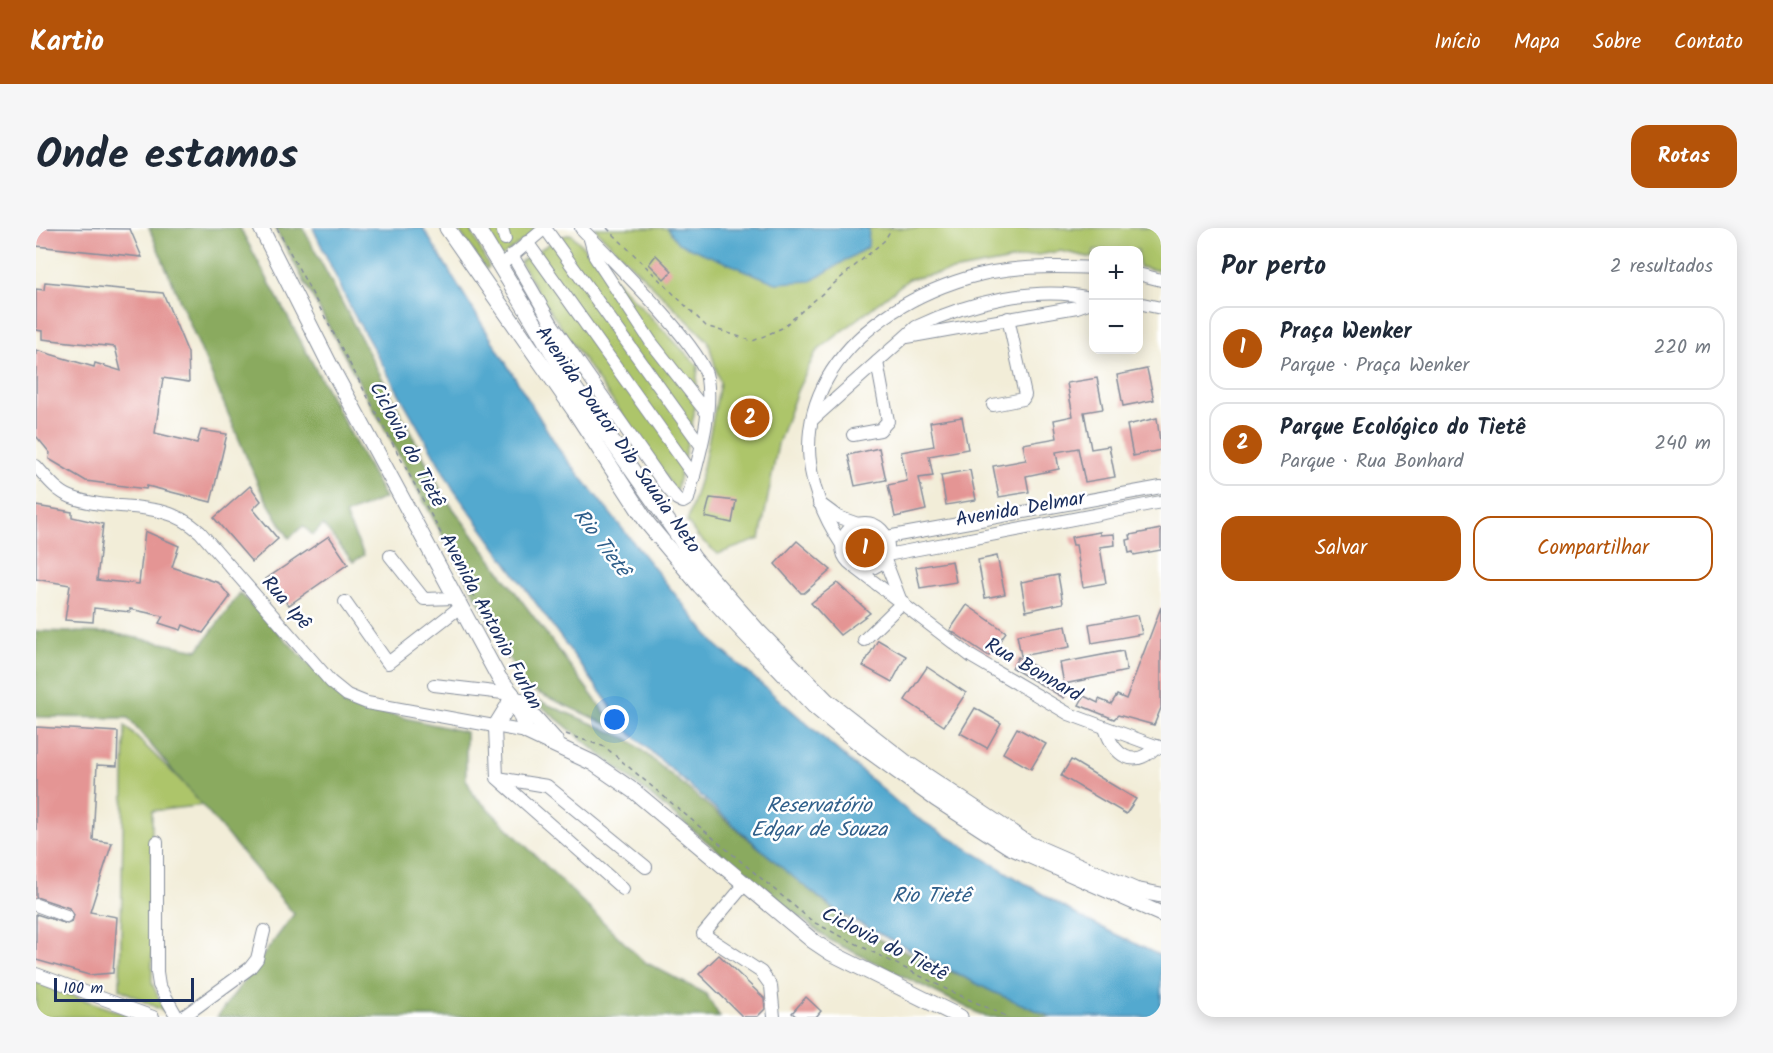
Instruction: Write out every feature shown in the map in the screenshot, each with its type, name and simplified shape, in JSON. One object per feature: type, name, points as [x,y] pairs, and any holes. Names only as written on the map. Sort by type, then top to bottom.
[{"type":"main road","name":"Avenida Antonio Furlan","points":[[261,228],[331,367],[499,678],[518,692],[528,732],[563,740],[635,792],[831,953],[960,1017]]},
{"type":"main road","name":"Avenida Doutor Dib Sauaia Neto","points":[[477,228],[569,380],[695,560],[756,630],[827,701],[904,761],[1029,844],[1135,890],[1161,895]]},
{"type":"main road","name":"Avenida Doutor Dib Sauaia Neto","points":[[450,229],[480,278],[574,410],[648,524],[707,594],[814,706],[861,745],[917,786],[1010,847],[1161,914]]},
{"type":"main road","points":[[480,278],[493,280],[500,268]]},
{"type":"main road","points":[[499,678],[563,740]]},
{"type":"main road","points":[[495,727],[518,692]]},
{"type":"street","points":[[500,268],[545,228],[700,444]]},
{"type":"street","points":[[512,255],[552,324],[677,499],[683,502],[688,499],[694,476],[706,412],[707,376],[697,355],[639,288],[581,228]]},
{"type":"street","points":[[590,237],[595,257],[639,323],[706,412]]},
{"type":"street","points":[[528,242],[694,476]]},
{"type":"street","points":[[818,502],[838,517],[858,524],[878,526],[887,537],[886,557],[873,569],[858,568],[846,560],[842,545],[826,521],[818,502],[808,448],[811,420],[821,389],[850,345],[875,324],[911,302],[969,278],[1010,269],[1054,266],[1089,268]]},
{"type":"street","points":[[557,282],[579,274]]},
{"type":"street","points":[[1143,275],[1161,280]]},
{"type":"street","points":[[811,420],[916,327],[937,317],[1006,299],[1076,294],[1089,298]]},
{"type":"street","points":[[907,337],[1077,308],[1089,302]]},
{"type":"street","points":[[1143,304],[1161,308]]},
{"type":"street","points":[[993,405],[1023,399],[1026,395],[1008,318]]},
{"type":"street","points":[[853,435],[880,430],[888,421],[877,362]]},
{"type":"street","name":"Rua Ipê","points":[[36,466],[57,488],[70,496],[158,509],[185,519],[200,532],[331,682],[347,695],[367,703],[528,732]]},
{"type":"street","name":"Avenida Delmar","points":[[887,537],[1161,487]]},
{"type":"street","name":"Avenida Delmar","points":[[886,557],[1161,502]]},
{"type":"street","points":[[842,545],[846,532],[858,524]]},
{"type":"street","points":[[390,556],[424,599],[458,603]]},
{"type":"street","name":"Rua Bonnard","points":[[886,557],[902,601]]},
{"type":"street","name":"Rua Bonnard","points":[[858,568],[902,601],[926,624],[972,657],[1069,714],[1159,747]]},
{"type":"street","points":[[864,640],[902,601]]},
{"type":"street","points":[[345,602],[388,663],[458,603]]},
{"type":"street","points":[[434,684],[518,692]]},
{"type":"street","points":[[495,727],[497,778],[623,889]]},
{"type":"street","points":[[1105,728],[1109,741],[1120,755],[1129,758],[1142,757],[1159,747]]},
{"type":"street","points":[[497,778],[547,786],[646,867]]},
{"type":"street","points":[[157,842],[157,972],[159,985],[177,1017]]},
{"type":"street","points":[[745,884],[703,934],[760,972],[771,986],[774,1017]]},
{"type":"street","points":[[36,905],[66,916]]},
{"type":"street","points":[[183,1017],[250,968],[257,959],[264,931]]},
{"type":"street","points":[[36,974],[153,1017]]},
{"type":"path","name":"Ciclovia do Tietê","points":[[277,228],[518,692]]},
{"type":"path","points":[[607,228],[706,326],[753,341],[782,328],[884,241],[892,228]]},
{"type":"path","name":"Ciclovia do Tietê","points":[[563,740],[605,747],[813,922],[948,990],[1008,1017]]},
{"type":"green space","points":[[149,228],[240,228],[385,498],[345,515],[364,555],[353,562],[323,525],[313,535],[303,526],[289,538],[261,491]]},
{"type":"green space","points":[[275,228],[303,228],[444,496],[617,729],[525,687]]},
{"type":"green space","points":[[457,228],[470,228],[489,267],[486,269]]},
{"type":"green space","points":[[481,228],[540,228],[500,258]]},
{"type":"green space","points":[[594,228],[1161,228],[1161,271],[1143,268],[1143,246],[1089,246],[1089,257],[1060,251],[909,279],[816,352],[797,391],[778,444],[760,539],[718,554],[698,537],[687,522],[703,468],[720,383],[708,341]]},
{"type":"green space","points":[[571,234],[698,366],[694,415],[676,492],[547,307],[520,262],[560,237]]},
{"type":"green space","points":[[865,526],[879,532],[885,546],[879,560],[865,566],[851,560],[845,546],[851,532]]},
{"type":"green space","points":[[240,593],[349,705],[466,732],[466,779],[474,795],[643,961],[706,994],[720,1017],[217,1017],[294,914],[128,718],[36,717],[36,631],[111,633],[198,650]]},
{"type":"green space","points":[[530,697],[628,739],[858,930],[1053,1017],[986,1017],[831,941]]},
{"type":"green space","points":[[125,726],[206,805],[152,811],[152,983],[165,1012],[120,989]]},
{"type":"green space","points":[[36,982],[132,1017],[36,1017]]},
{"type":"water","name":"Reservatório Edgar de Souza","points":[[313,228],[423,228],[560,451],[715,644],[912,815],[1082,918],[1161,956],[1161,1017],[1052,1017],[993,992],[839,913],[787,872],[630,733],[454,490],[352,311]]},
{"type":"water","points":[[667,228],[869,228],[868,247],[811,281],[776,283],[678,243]]},
{"type":"building","points":[[36,228],[130,229],[142,257],[36,246]]},
{"type":"building","points":[[656,255],[672,271],[664,279],[649,264]]},
{"type":"building","points":[[45,282],[163,293],[188,353],[189,382],[163,378],[155,433],[197,443],[201,430],[227,434],[211,502],[147,486],[146,489],[86,481],[49,459],[50,453],[36,436],[36,350],[94,367],[95,363],[121,371],[115,347],[42,339],[42,331],[36,330],[36,289],[44,290]]},
{"type":"building","points":[[1147,369],[1154,400],[1123,406],[1117,375]]},
{"type":"building","points":[[1097,378],[1103,409],[1084,412],[1091,449],[1109,446],[1115,477],[1085,482],[1078,448],[1056,452],[1059,469],[1026,476],[1029,492],[999,497],[993,466],[1026,460],[1023,444],[1057,438],[1054,420],[1073,416],[1067,383]]},
{"type":"building","points":[[962,417],[968,449],[929,456],[933,476],[919,478],[926,510],[895,517],[888,485],[907,481],[901,452],[934,446],[930,422]]},
{"type":"building","points":[[1157,418],[1161,450],[1133,456],[1127,425]]},
{"type":"building","points":[[879,448],[886,480],[855,486],[848,455]]},
{"type":"building","points":[[970,470],[976,500],[946,505],[941,475]]},
{"type":"building","points":[[250,486],[261,501],[253,509],[278,539],[252,562],[214,518]]},
{"type":"building","points":[[710,498],[736,501],[732,523],[705,517]]},
{"type":"building","points":[[36,506],[72,512],[72,517],[103,524],[97,580],[139,584],[145,531],[179,546],[172,567],[219,583],[230,597],[203,633],[183,625],[181,630],[159,623],[163,616],[130,609],[130,612],[94,608],[93,622],[65,620],[70,585],[36,579]]},
{"type":"building","points":[[1161,529],[1161,550],[1134,555],[1133,552],[1129,553],[1127,540],[1131,539],[1130,535]]},
{"type":"building","points":[[1100,532],[1100,535],[1114,534],[1115,545],[1100,547],[1106,583],[1083,587],[1076,545],[1073,545],[1071,537]]},
{"type":"building","points":[[329,536],[348,564],[289,605],[266,579]]},
{"type":"building","points":[[797,541],[831,570],[804,593],[801,593],[775,564]]},
{"type":"building","points":[[997,556],[1005,594],[985,598],[978,560]]},
{"type":"building","points":[[952,561],[956,582],[920,588],[916,567]]},
{"type":"building","points":[[1058,575],[1063,603],[1026,611],[1021,582]]},
{"type":"building","points":[[837,583],[870,613],[840,635],[811,603]]},
{"type":"building","points":[[967,605],[1006,632],[989,656],[950,630]]},
{"type":"building","points":[[1161,607],[1161,708],[1154,725],[1118,715],[1114,719],[1079,705],[1084,696],[1098,703],[1099,699],[1111,704],[1117,695],[1126,699]]},
{"type":"building","points":[[1138,615],[1142,634],[1092,643],[1089,624]]},
{"type":"building","points":[[1066,626],[1070,647],[1021,656],[1017,635]]},
{"type":"building","points":[[878,640],[906,656],[892,682],[863,666]]},
{"type":"building","points":[[1123,651],[1127,671],[1064,684],[1060,663]]},
{"type":"building","points":[[1018,657],[1041,670],[1039,673],[1069,689],[1064,698],[1012,668]]},
{"type":"building","points":[[927,667],[966,693],[944,726],[905,700]]},
{"type":"building","points":[[975,708],[1001,723],[987,748],[960,733]]},
{"type":"building","points":[[36,727],[118,732],[117,766],[97,765],[93,840],[112,843],[90,912],[117,917],[113,973],[89,975],[36,960],[36,914],[67,924],[72,922],[74,915],[69,908],[36,897]]},
{"type":"building","points":[[1017,728],[1046,744],[1031,769],[1003,753]]},
{"type":"building","points":[[1071,760],[1136,799],[1126,814],[1061,776]]},
{"type":"building","points":[[719,955],[764,998],[765,1009],[757,1017],[743,1017],[699,974]]},
{"type":"building","points":[[806,997],[821,1011],[816,1017],[797,1017],[792,1013]]},
{"type":"place","name":"Parque Ecológico do Tietê","points":[[750,418]]},
{"type":"place","name":"Praça Wenker","points":[[865,548]]},
{"type":"water label","name":"Rio Tietê","points":[[602,542]]},
{"type":"water label","name":"Rio Tietê","points":[[931,895]]}]
